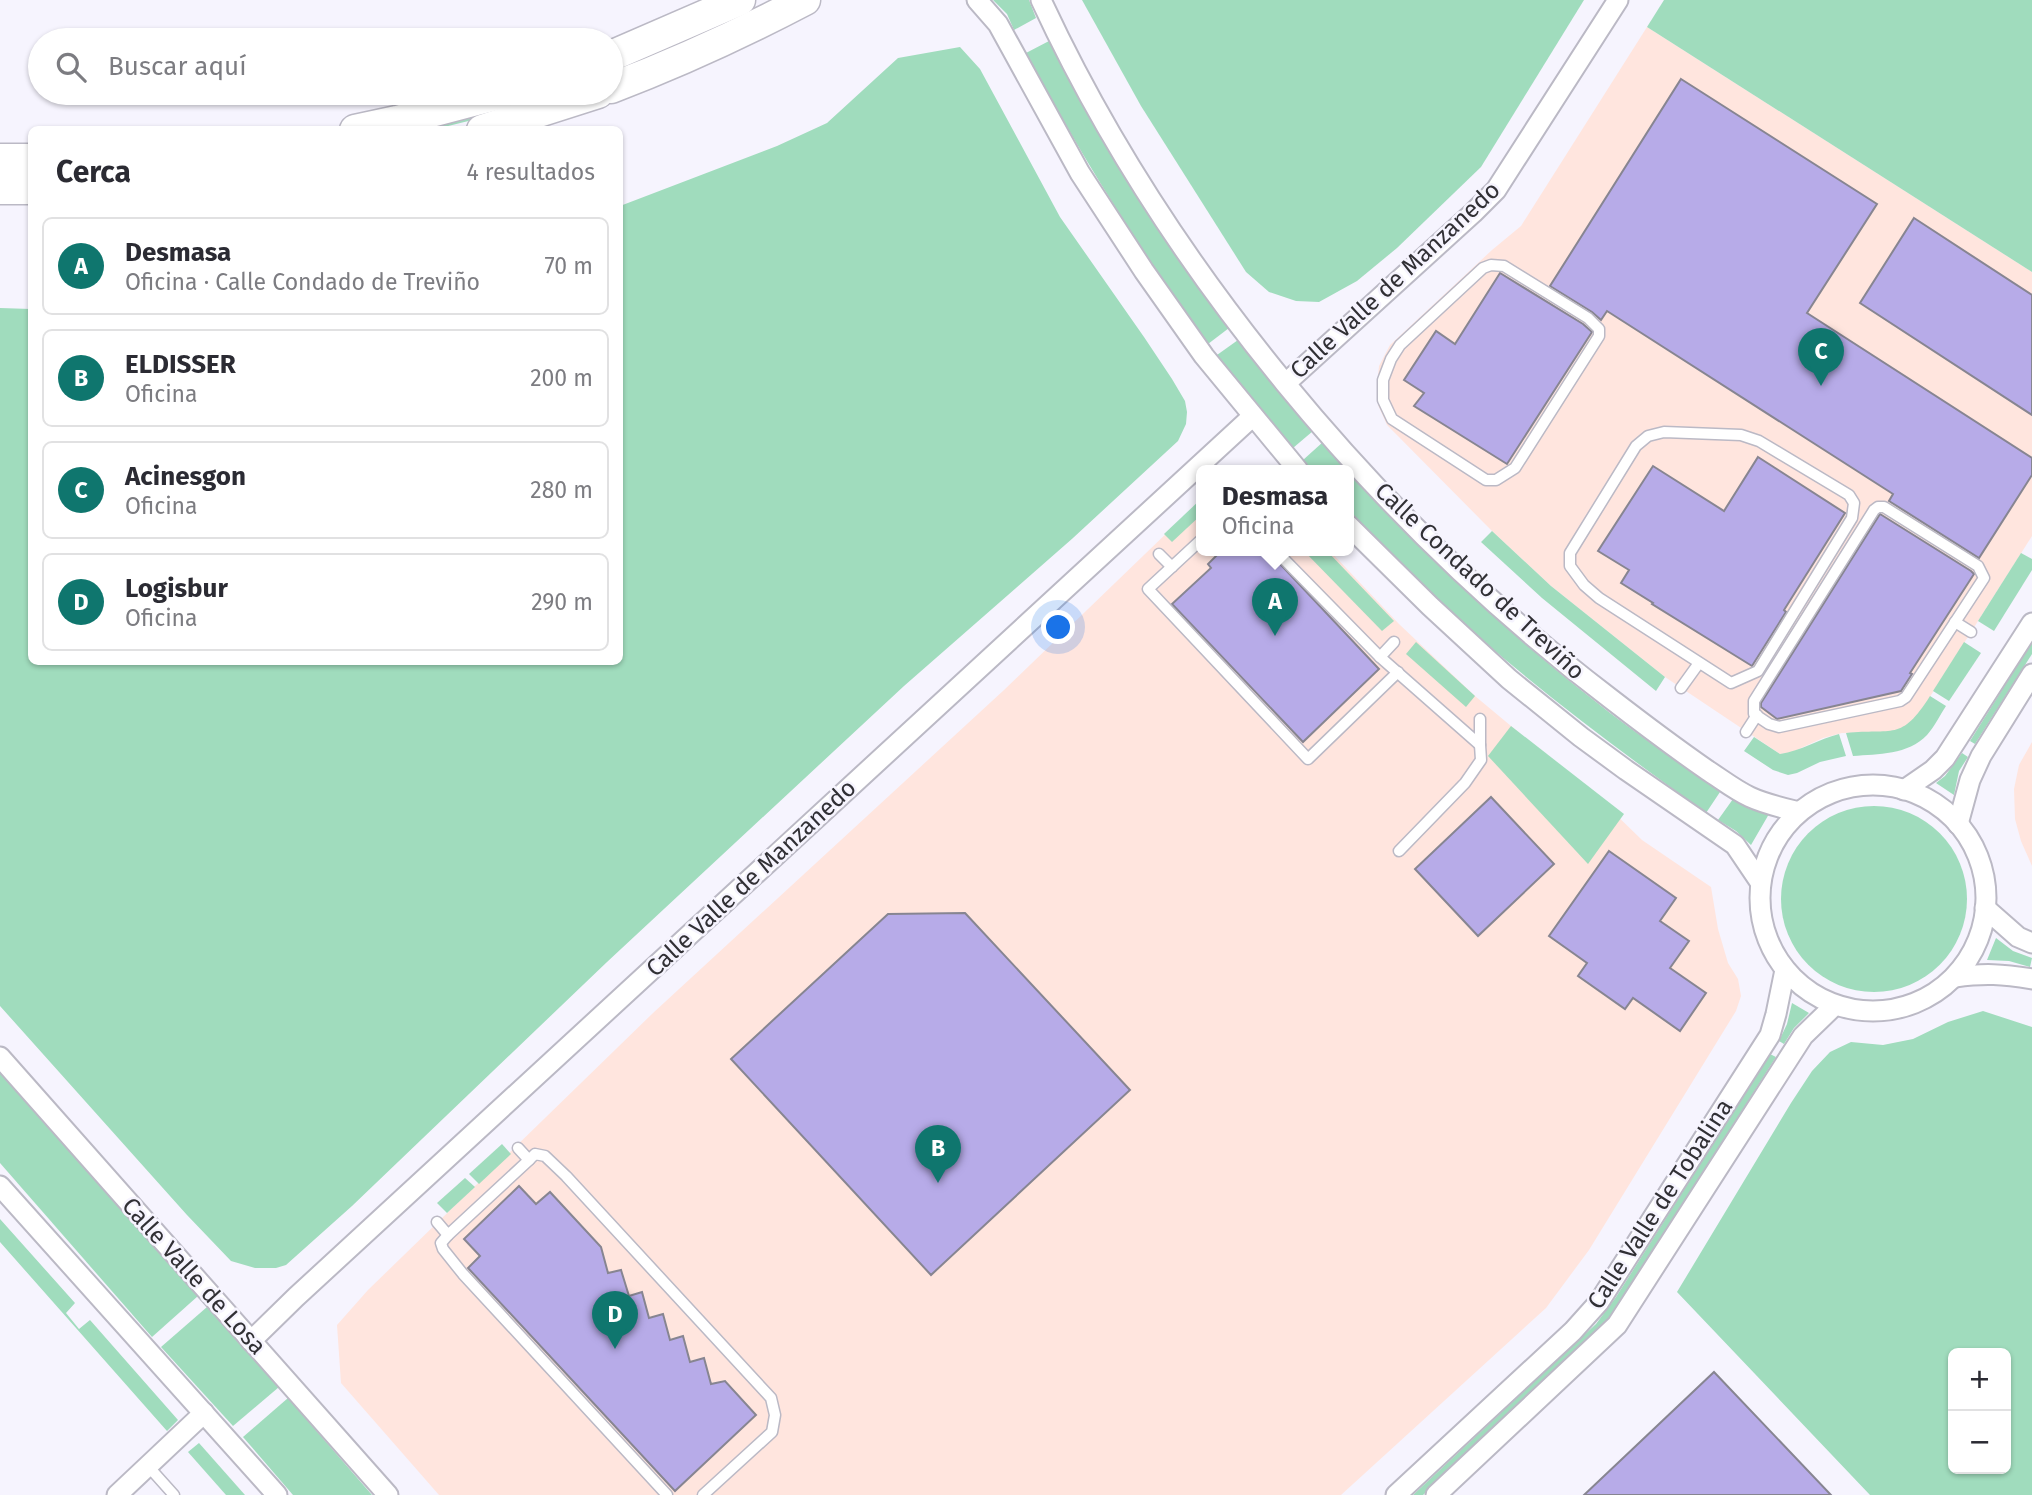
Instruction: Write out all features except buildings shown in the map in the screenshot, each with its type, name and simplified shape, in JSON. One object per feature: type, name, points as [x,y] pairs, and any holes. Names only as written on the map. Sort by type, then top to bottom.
[{"type":"main road","points":[[623,51],[740,0]]},
{"type":"main road","points":[[623,84],[749,29],[805,0]]},
{"type":"main road","points":[[374,126],[458,105]]},
{"type":"main road","points":[[495,126],[560,105]]},
{"type":"main road","points":[[0,159],[28,159]]},
{"type":"main road","points":[[0,189],[28,189]]},
{"type":"street","points":[[977,0],[998,24],[1080,173],[1144,271],[1204,356],[1294,465]]},
{"type":"street","name":"Calle Condado de Treviño","points":[[1041,0],[1088,91],[1139,179],[1186,252],[1322,427],[1400,512],[1471,580],[1579,675],[1667,742],[1731,787],[1755,800],[1799,812]]},
{"type":"street","name":"Calle Valle de Manzanedo","points":[[1286,383],[1496,190],[1618,0]]},
{"type":"street","name":"Calle Valle de Manzanedo","points":[[1200,465],[1253,416]]},
{"type":"street","name":"Calle Valle de Manzanedo","points":[[251,1341],[304,1289],[1196,468]]},
{"type":"street","name":"Calle Condado de Treviño","points":[[1354,530],[1430,606],[1509,679],[1608,757],[1735,845],[1760,882]]},
{"type":"street","points":[[1904,790],[1945,758],[2032,623]]},
{"type":"street","points":[[1958,824],[1970,780],[1981,756],[2032,674]]},
{"type":"street","points":[[1856,786],[1888,786],[1904,790],[1924,798],[1942,810],[1958,824],[1969,839],[1982,872],[1985,908],[1981,933],[1970,956],[1955,977],[1922,1000],[1883,1011],[1835,1005],[1808,991],[1785,970],[1769,943],[1760,913],[1760,882],[1768,856],[1780,832],[1799,812],[1826,795],[1856,786]]},
{"type":"street","points":[[1985,908],[2018,937],[2032,943]]},
{"type":"street","name":"Calle Valle de Tobalina","points":[[1396,1495],[1573,1331],[1599,1302],[1765,1043],[1776,1014],[1785,970]]},
{"type":"street","points":[[1955,977],[1986,973],[2032,979]]},
{"type":"street","name":"Calle Valle de Tobalina","points":[[1436,1495],[1617,1325],[1803,1036],[1835,1005]]},
{"type":"street","name":"Calle Valle de Losa","points":[[0,1057],[388,1495]]},
{"type":"street","points":[[0,1186],[277,1495]]},
{"type":"street","points":[[117,1495],[204,1413]]},
{"type":"lane","points":[[1491,265],[1504,266],[1588,318],[1599,329],[1599,336],[1515,468],[1496,480],[1486,480],[1392,419],[1383,400],[1383,380],[1400,345],[1465,279],[1491,265]]},
{"type":"lane","points":[[1664,432],[1741,435],[1759,441],[1849,495],[1854,503],[1852,518],[1758,671],[1731,683],[1699,663],[1599,598],[1584,585],[1570,566],[1570,553],[1636,446],[1648,436],[1664,432]]},
{"type":"lane","points":[[1884,507],[1978,566],[1984,578],[1955,622],[1906,697],[1900,701],[1779,726],[1769,724],[1754,714],[1754,701],[1874,510],[1878,508],[1884,507]]},
{"type":"lane","points":[[1196,545],[1148,589],[1308,759],[1398,672]]},
{"type":"lane","points":[[1159,554],[1172,567]]},
{"type":"lane","points":[[1281,556],[1380,657],[1480,745]]},
{"type":"lane","points":[[1955,622],[1971,632]]},
{"type":"lane","points":[[1380,657],[1394,642]]},
{"type":"lane","points":[[1681,688],[1699,663]]},
{"type":"lane","points":[[1746,732],[1757,716]]},
{"type":"lane","points":[[1399,851],[1465,783],[1481,760],[1480,719]]},
{"type":"lane","points":[[518,1148],[529,1160]]},
{"type":"lane","points":[[667,1495],[443,1250],[441,1242],[535,1154],[545,1156],[566,1176],[771,1398],[775,1415],[772,1432],[703,1495]]},
{"type":"lane","points":[[437,1222],[448,1235]]},
{"type":"lane","points":[[148,1465],[174,1495]]},
{"type":"shaded area","points":[[1647,27],[2032,272],[2032,536],[1919,714],[1905,727],[1891,732],[1842,733],[1823,738],[1790,753],[1780,754],[1665,677],[1551,586],[1387,425],[1378,405],[1379,366],[1390,345],[1521,226]]},
{"type":"shaded area","points":[[1196,505],[1196,556],[1335,556],[1399,624],[1475,696],[1606,805],[1642,840],[1711,887],[1718,929],[1728,963],[1738,979],[1741,996],[1736,1011],[1589,1250],[1546,1308],[1341,1495],[439,1495],[341,1383],[337,1325],[368,1290],[653,1013],[1004,690]]},
{"type":"shaded area","points":[[2032,742],[2032,866],[2015,819],[2014,789],[2019,765]]},
{"type":"green space","points":[[993,0],[1029,0],[1036,18],[1014,30],[1007,14]]},
{"type":"green space","points":[[1082,0],[1584,0],[1481,167],[1397,248],[1357,281],[1319,302],[1296,301],[1269,292],[1246,272],[1141,106]]},
{"type":"green space","points":[[1664,0],[2032,0],[2032,272],[1647,27]]},
{"type":"green space","points":[[1049,41],[1123,173],[1229,328],[1208,344],[1158,274],[1112,202],[1026,53]]},
{"type":"green space","points":[[960,47],[980,69],[1060,217],[1185,401],[1186,424],[1178,441],[1073,538],[904,686],[286,1265],[255,1268],[231,1261],[0,1006],[0,308],[28,309],[28,665],[623,665],[623,205],[777,146],[827,123],[898,58]]},
{"type":"green space","points":[[500,105],[530,105],[448,126],[422,126]]},
{"type":"green space","points":[[1238,340],[1313,431],[1293,448],[1217,355]]},
{"type":"green space","points":[[1323,442],[1343,465],[1308,465],[1303,460]]},
{"type":"green space","points":[[1354,478],[1433,560],[1554,669],[1619,720],[1720,792],[1706,813],[1519,671],[1390,553],[1354,515]]},
{"type":"green space","points":[[1196,504],[1196,520],[1172,542],[1164,534]]},
{"type":"green space","points":[[1492,531],[1551,586],[1665,677],[1656,691],[1542,598],[1481,542]]},
{"type":"green space","points":[[2021,553],[2032,559],[2032,570],[1994,631],[1978,621]]},
{"type":"green space","points":[[1309,556],[1332,556],[1394,621],[1382,631]]},
{"type":"green space","points":[[1416,642],[1475,696],[1466,707],[1406,654]]},
{"type":"green space","points":[[1964,642],[1981,653],[1949,701],[1933,691]]},
{"type":"green space","points":[[2032,642],[2032,654],[1975,744],[1970,741]]},
{"type":"green space","points":[[1930,696],[1946,706],[1930,732],[1919,742],[1902,750],[1853,756],[1846,733],[1886,731],[1903,727],[1920,711]]},
{"type":"green space","points":[[1511,726],[1624,814],[1588,864],[1488,756]]},
{"type":"green space","points":[[1839,734],[1846,756],[1820,762],[1788,775],[1773,770],[1744,751],[1754,737],[1780,754]]},
{"type":"green space","points":[[1962,753],[1968,757],[1959,771],[1954,795],[1936,783],[1945,776]]},
{"type":"green space","points":[[1733,799],[1750,809],[1769,814],[1751,845],[1736,831],[1718,820]]},
{"type":"green space","points":[[1874,806],[1892,807],[1910,813],[1926,821],[1940,833],[1952,847],[1960,863],[1966,881],[1966,917],[1960,935],[1952,951],[1940,965],[1926,977],[1910,985],[1892,991],[1874,992],[1856,991],[1838,985],[1822,977],[1808,965],[1796,951],[1788,935],[1782,917],[1781,899],[1782,881],[1788,863],[1796,847],[1808,833],[1822,821],[1838,813],[1856,807]]},
{"type":"green space","points":[[1996,938],[2013,951],[2032,958],[2030,967],[2009,961],[1987,960]]},
{"type":"green space","points":[[1792,1003],[1809,1013],[1794,1028],[1784,1044],[1779,1041]]},
{"type":"green space","points":[[1983,1011],[2032,1027],[2032,1495],[1870,1495],[1677,1292],[1812,1071],[1830,1052],[1851,1042],[1883,1045],[1913,1039],[1948,1022]]},
{"type":"green space","points":[[1770,1054],[1776,1057],[1617,1308],[1600,1329],[1423,1495],[1413,1495],[1596,1324],[1616,1297]]},
{"type":"green space","points":[[0,1073],[198,1296],[152,1337],[0,1163]]},
{"type":"green space","points":[[502,1144],[511,1154],[479,1184],[469,1174]]},
{"type":"green space","points":[[465,1178],[475,1187],[447,1213],[437,1203]]},
{"type":"green space","points":[[0,1219],[75,1303],[66,1313],[79,1329],[90,1320],[178,1420],[167,1431],[0,1242]]},
{"type":"green space","points":[[207,1307],[279,1387],[233,1426],[161,1347]]},
{"type":"green space","points":[[288,1398],[372,1495],[293,1495],[243,1437]]},
{"type":"green space","points":[[199,1443],[245,1495],[226,1495],[188,1452]]},
{"type":"place","name":"Acinesgon","points":[[1821,386]]},
{"type":"place","name":"Desmasa","points":[[1275,636]]},
{"type":"place","name":"ELDISSER","points":[[938,1183]]},
{"type":"place","name":"Logisbur","points":[[615,1349]]}]
